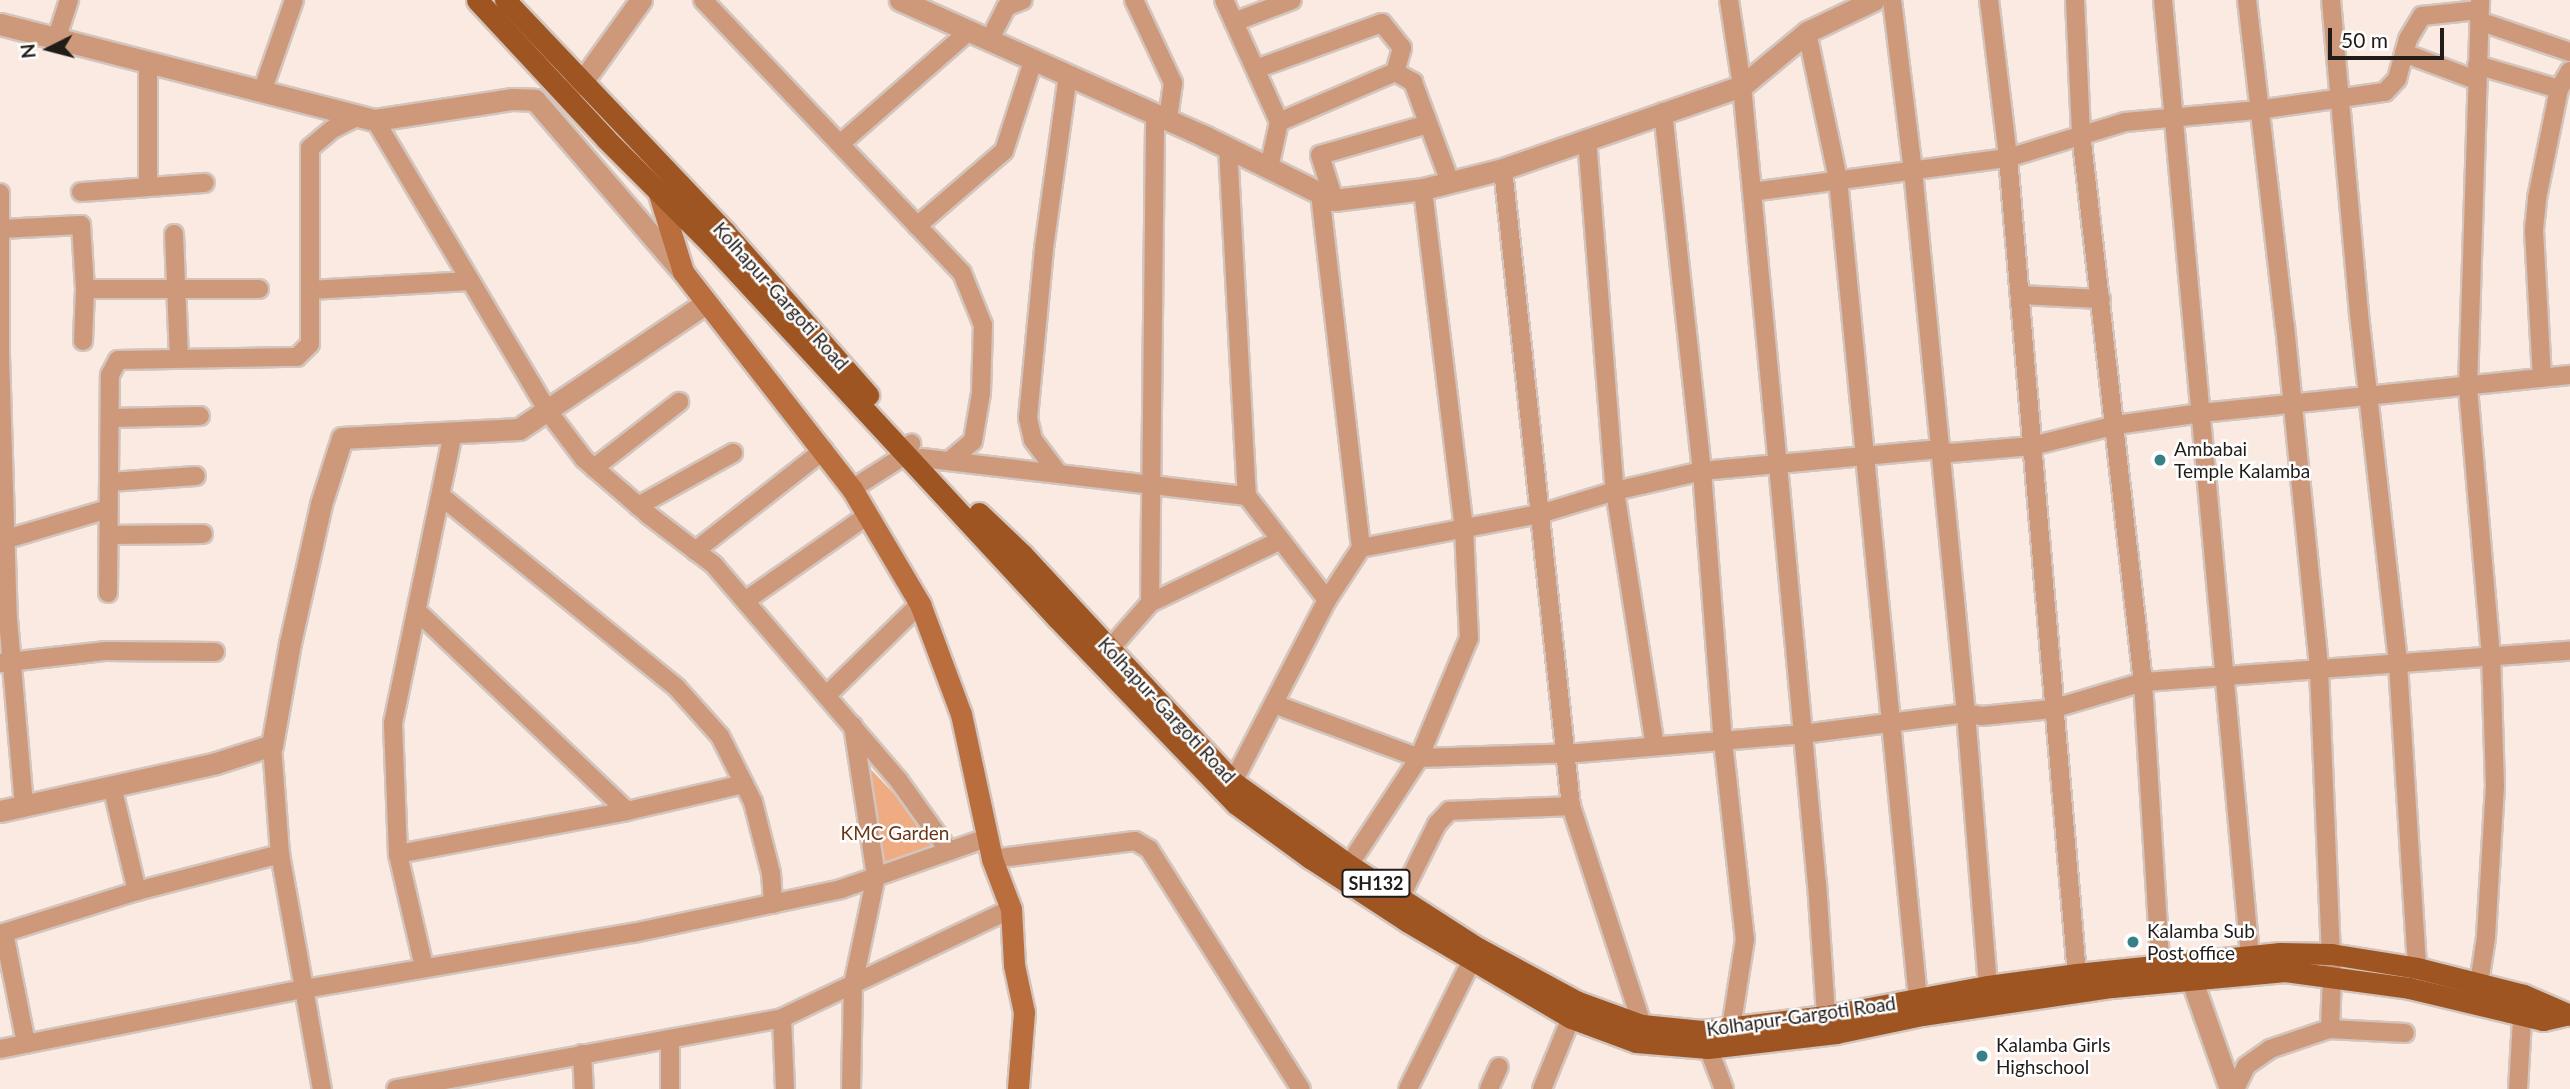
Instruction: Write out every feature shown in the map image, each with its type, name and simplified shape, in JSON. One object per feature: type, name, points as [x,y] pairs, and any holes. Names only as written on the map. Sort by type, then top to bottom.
[{"type":"main road","points":[[477,0],[562,92],[913,452],[1236,804],[1310,858],[1475,955],[1636,1042],[1836,1033],[1969,1007],[2191,978],[2331,965],[2471,1000],[2523,1006],[2543,1020],[2569,1014]]},
{"type":"main road","name":"Kolhapur-Gargoti Road","points":[[505,0],[725,232],[913,452],[1023,555],[1233,782],[1400,898],[1475,955]]},
{"type":"main road","points":[[658,191],[683,272],[852,489],[920,604],[961,714],[990,849],[1011,909],[1014,965],[1024,1012],[1018,1089]]},
{"type":"main road","name":"Kolhapur-Gargoti Road","points":[[1574,1010],[1705,1040],[1731,1028],[1826,1016],[1988,986],[2160,963],[2250,956],[2331,965],[2417,968],[2479,983],[2523,1006]]},
{"type":"street","points":[[56,40],[69,0]]},
{"type":"street","points":[[262,92],[294,0]]},
{"type":"street","points":[[108,593],[110,375],[118,360],[297,357],[310,344],[310,148],[333,129],[367,118],[512,99],[535,100],[562,92],[582,82],[641,0]]},
{"type":"street","points":[[703,0],[962,272],[983,325],[981,393],[973,441],[949,461]]},
{"type":"street","points":[[900,0],[1228,148],[1327,197],[1423,190],[1503,169],[1742,86],[1807,32],[1848,5],[1874,0]]},
{"type":"street","points":[[989,41],[1006,7],[1023,0]]},
{"type":"street","points":[[1135,0],[1173,83],[1162,118],[1150,603]]},
{"type":"street","points":[[1224,0],[1279,122],[1269,168]]},
{"type":"street","points":[[1234,22],[1292,0]]},
{"type":"street","points":[[1729,0],[1742,86],[1803,733],[1826,1016]]},
{"type":"street","points":[[1892,0],[1913,170],[1966,713],[1988,986]]},
{"type":"street","points":[[1989,0],[2008,158],[2052,709],[2077,974]]},
{"type":"street","points":[[2075,0],[2081,133],[2143,682],[2160,963]]},
{"type":"street","points":[[2163,0],[2250,956]]},
{"type":"street","points":[[2247,0],[2319,669],[2331,965],[2330,1029]]},
{"type":"street","points":[[2331,0],[2398,663],[2417,968]]},
{"type":"street","points":[[1752,192],[2008,158],[2081,133],[2125,122],[2258,110],[2390,89],[2397,79],[2411,32],[2422,16],[2479,10],[2570,52]]},
{"type":"street","points":[[2479,10],[2468,387],[2491,656],[2495,787],[2486,937],[2479,983]]},
{"type":"street","points":[[1256,69],[1382,23],[1402,48],[1395,72]]},
{"type":"street","points":[[0,24],[367,118],[470,281],[547,410],[594,468],[714,565],[899,781],[949,851]]},
{"type":"street","points":[[840,144],[968,32]]},
{"type":"street","points":[[1807,32],[1838,179],[1918,999]]},
{"type":"street","points":[[2404,53],[2476,72],[2559,89]]},
{"type":"street","points":[[917,226],[1004,150],[1033,61]]},
{"type":"street","points":[[148,64],[148,187]]},
{"type":"street","points":[[2542,378],[2534,229],[2537,198],[2559,89],[2570,71]]},
{"type":"street","points":[[1279,122],[1395,72]]},
{"type":"street","points":[[1395,72],[1413,82],[1450,182]]},
{"type":"street","points":[[1058,473],[1033,440],[1028,418],[1044,248],[1068,76]]},
{"type":"street","points":[[535,100],[683,272]]},
{"type":"street","points":[[1663,112],[1702,471],[1723,741],[1745,939],[1731,1028]]},
{"type":"street","points":[[1233,782],[1327,600],[1361,548],[1327,197],[1320,155],[1428,124]]},
{"type":"street","points":[[1587,139],[1615,491],[1655,745]]},
{"type":"street","points":[[1228,148],[1248,496],[1327,600]]},
{"type":"street","points":[[1503,169],[1571,806],[1642,1025]]},
{"type":"street","points":[[81,192],[205,183]]},
{"type":"street","points":[[1349,865],[1419,758],[1469,638],[1465,529],[1423,190]]},
{"type":"street","points":[[0,192],[6,662],[24,805]]},
{"type":"street","points":[[1,229],[81,225],[85,289],[83,341]]},
{"type":"street","points":[[174,234],[179,357]]},
{"type":"street","points":[[310,290],[470,281]]},
{"type":"street","points":[[85,289],[260,289]]},
{"type":"street","points":[[2020,295],[2101,299]]},
{"type":"street","points":[[322,1089],[280,854],[272,745],[290,643],[321,504],[342,438],[519,429],[706,303]]},
{"type":"street","points":[[1361,548],[1540,514],[1615,491],[1702,471],[1940,449],[1950,453],[2032,446],[2116,425],[2201,413],[2570,375]]},
{"type":"street","points":[[594,468],[679,402]]},
{"type":"street","points":[[111,418],[200,416]]},
{"type":"street","points":[[425,967],[398,853],[393,723],[442,496],[453,432]]},
{"type":"street","points":[[695,551],[824,450]]},
{"type":"street","points":[[852,489],[913,452],[949,461],[1248,496]]},
{"type":"street","points":[[638,506],[733,453]]},
{"type":"street","points":[[110,482],[196,476]]},
{"type":"street","points":[[442,496],[677,688],[720,736],[752,802],[771,873],[772,904]]},
{"type":"street","points":[[3,541],[108,509]]},
{"type":"street","points":[[745,601],[868,514]]},
{"type":"street","points":[[109,535],[203,534]]},
{"type":"street","points":[[1109,649],[1150,603],[1281,540]]},
{"type":"street","points":[[827,695],[920,604]]},
{"type":"street","points":[[417,611],[627,811]]},
{"type":"street","points":[[1274,704],[1419,758],[1566,754],[1803,733],[1966,713],[1982,716],[2052,709],[2143,682],[2570,651]]},
{"type":"street","points":[[6,662],[106,652],[215,652]]},
{"type":"street","points":[[851,1089],[853,985],[876,876],[853,726]]},
{"type":"street","points":[[0,811],[216,763],[272,745]]},
{"type":"street","points":[[398,853],[627,811],[744,784]]},
{"type":"street","points":[[112,786],[137,891]]},
{"type":"street","points":[[1400,898],[1437,824],[1449,811],[1571,806]]},
{"type":"street","points":[[0,1049],[304,989],[633,933],[841,890],[949,851],[1135,841],[1149,849],[1301,1089]]},
{"type":"street","points":[[26,1043],[2,934],[137,891],[280,854]]},
{"type":"street","points":[[400,1089],[473,1082],[582,1054],[782,1018],[1011,909]]},
{"type":"street","points":[[1408,1089],[1475,955]]},
{"type":"street","points":[[2191,978],[2233,1089]]},
{"type":"street","points":[[2518,1089],[2523,1006]]},
{"type":"street","points":[[1542,1089],[1574,1010]]},
{"type":"street","points":[[782,1018],[785,1089]]},
{"type":"street","points":[[2233,1089],[2246,1066],[2270,1049],[2330,1029],[2405,1033]]},
{"type":"street","points":[[670,1038],[670,1089]]},
{"type":"street","points":[[1705,1040],[1724,1089]]},
{"type":"street","points":[[582,1054],[584,1089]]},
{"type":"street","points":[[1489,1089],[1499,1066]]},
{"type":"green space","name":"KMC Garden","points":[[857,755],[949,851],[874,863]]},
{"type":"place","name":"Ambabai Temple Kalamba","points":[[2160,460]]},
{"type":"place","name":"Kalamba Sub Post office","points":[[2133,942]]},
{"type":"place","name":"Kalamba Girls Highschool","points":[[1982,1056]]}]
